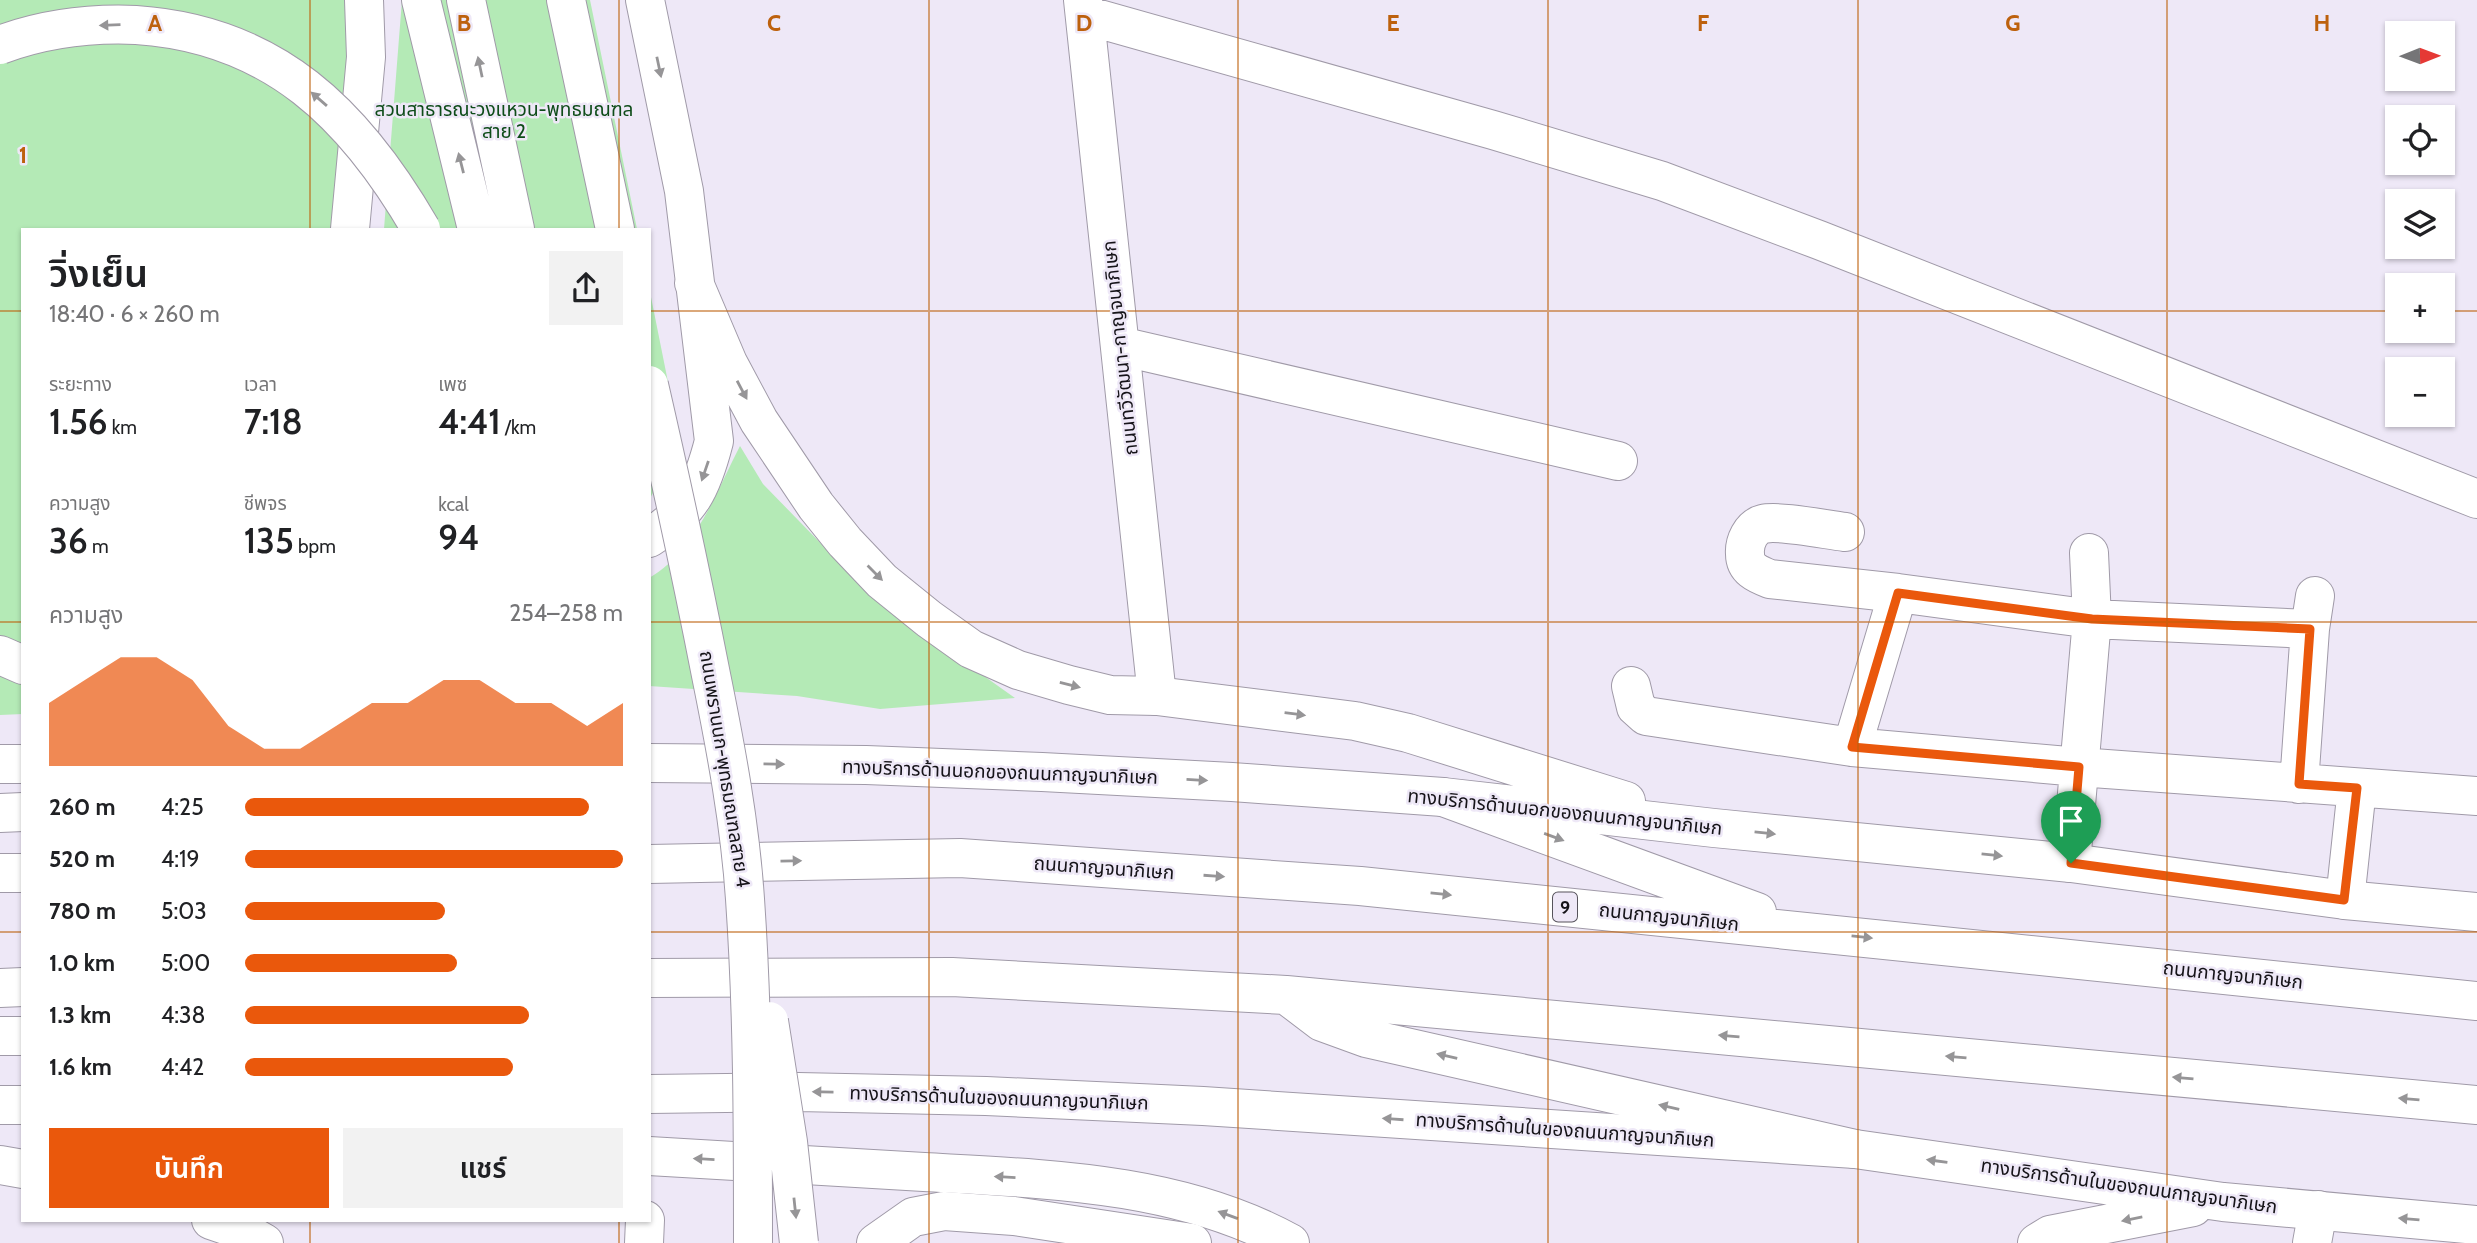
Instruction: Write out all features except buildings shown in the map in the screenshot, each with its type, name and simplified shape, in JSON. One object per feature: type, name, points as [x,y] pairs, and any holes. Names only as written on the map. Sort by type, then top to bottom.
[{"type":"main road","points":[[350,228],[366,58],[364,0]]},
{"type":"main road","points":[[421,0],[477,228]]},
{"type":"main road","points":[[466,0],[515,228]]},
{"type":"main road","points":[[566,0],[617,228]]},
{"type":"main road","points":[[594,0],[617,228]]},
{"type":"main road","points":[[645,0],[684,191],[714,441],[705,475],[691,502],[651,537]]},
{"type":"main road","points":[[1084,8],[1662,181],[1819,240],[2477,499]]},
{"type":"main road","name":"ถนนทวีวัฒนา-กาญจนาภิเษก","points":[[1084,8],[1157,696]]},
{"type":"main road","points":[[0,45],[22,37],[70,27],[116,24],[164,27],[205,35],[244,49],[282,70],[321,100],[345,124],[380,166],[420,228]]},
{"type":"main road","points":[[694,283],[729,363],[759,421],[781,456],[838,533],[883,581],[971,649],[1017,670],[1110,695],[1157,696],[1355,721],[1408,733],[1714,828]]},
{"type":"main road","points":[[1120,345],[1618,461]]},
{"type":"main road","name":"ถนนพรานนก-พุทธมณฑลสาย 4","points":[[651,394],[693,583],[721,723],[736,817],[745,899],[753,1123],[753,1243]]},
{"type":"main road","points":[[1845,532],[1763,524],[1750,532],[1744,552],[1747,565],[1756,573],[1770,579],[2092,619],[2313,613],[2299,784]]},
{"type":"main road","points":[[2071,863],[2092,619],[2089,553]]},
{"type":"main road","points":[[1852,747],[1898,593]]},
{"type":"main road","points":[[0,655],[21,664]]},
{"type":"main road","points":[[1631,686],[1636,707],[1646,716],[1852,747],[2079,767],[2477,796]]},
{"type":"main road","name":"ทางบริการด้านนอกของถนนกาญจนาภิเษก","points":[[660,762],[866,765],[1042,772],[1443,797],[1714,828],[2071,863],[2344,900],[2477,912]]},
{"type":"main road","points":[[0,764],[21,764]]},
{"type":"main road","points":[[2344,900],[2357,788]]},
{"type":"main road","points":[[1443,797],[1811,931]]},
{"type":"main road","points":[[0,813],[21,813]]},
{"type":"main road","name":"ถนนกาญจนาภิเษก","points":[[651,864],[960,858],[1360,886],[2477,1001]]},
{"type":"main road","points":[[0,873],[21,873]]},
{"type":"main road","points":[[745,899],[776,1055],[799,1243]]},
{"type":"main road","points":[[651,978],[952,976],[1286,995],[2477,1105]]},
{"type":"main road","points":[[0,988],[21,987]]},
{"type":"main road","points":[[1286,995],[1322,1022],[1366,1038],[1855,1149]]},
{"type":"main road","points":[[0,1036],[21,1036]]},
{"type":"main road","name":"ทางบริการด้านในของถนนกาญจนาภิเษก","points":[[651,1094],[798,1091],[1013,1097],[1855,1149],[2223,1202],[2315,1226],[2477,1225]]},
{"type":"main road","points":[[0,1105],[21,1105]]},
{"type":"main road","points":[[651,1156],[1035,1178],[1104,1185],[1223,1213],[1267,1230],[1290,1243]]},
{"type":"main road","points":[[0,1165],[21,1169]]},
{"type":"main road","points":[[2051,1240],[2223,1202]]},
{"type":"main road","points":[[876,1243],[914,1217],[944,1211],[1039,1231],[1192,1243]]},
{"type":"main road","points":[[217,1222],[243,1230],[264,1243]]},
{"type":"main road","points":[[644,1243],[645,1222]]},
{"type":"green space","name":"สวนสาธารณะวงแหวน-พุทธมณฑล สาย 2","points":[[0,0],[353,0],[332,228],[21,228],[21,714],[0,715]]},
{"type":"green space","name":"สวนสาธารณะวงแหวน-พุทธมณฑล สาย 2","points":[[402,0],[590,0],[637,228],[384,228]]},
{"type":"green space","points":[[651,297],[671,397],[662,477],[651,496]]},
{"type":"green space","points":[[740,446],[763,484],[874,598],[1015,698],[880,709],[797,696],[651,686],[651,576],[680,552],[713,501]]},
{"type":"route","points":[[1898,593],[2092,619],[2310,629],[2299,784],[2357,788],[2344,900],[2071,863],[2079,767],[1852,747],[1898,593]]}]
